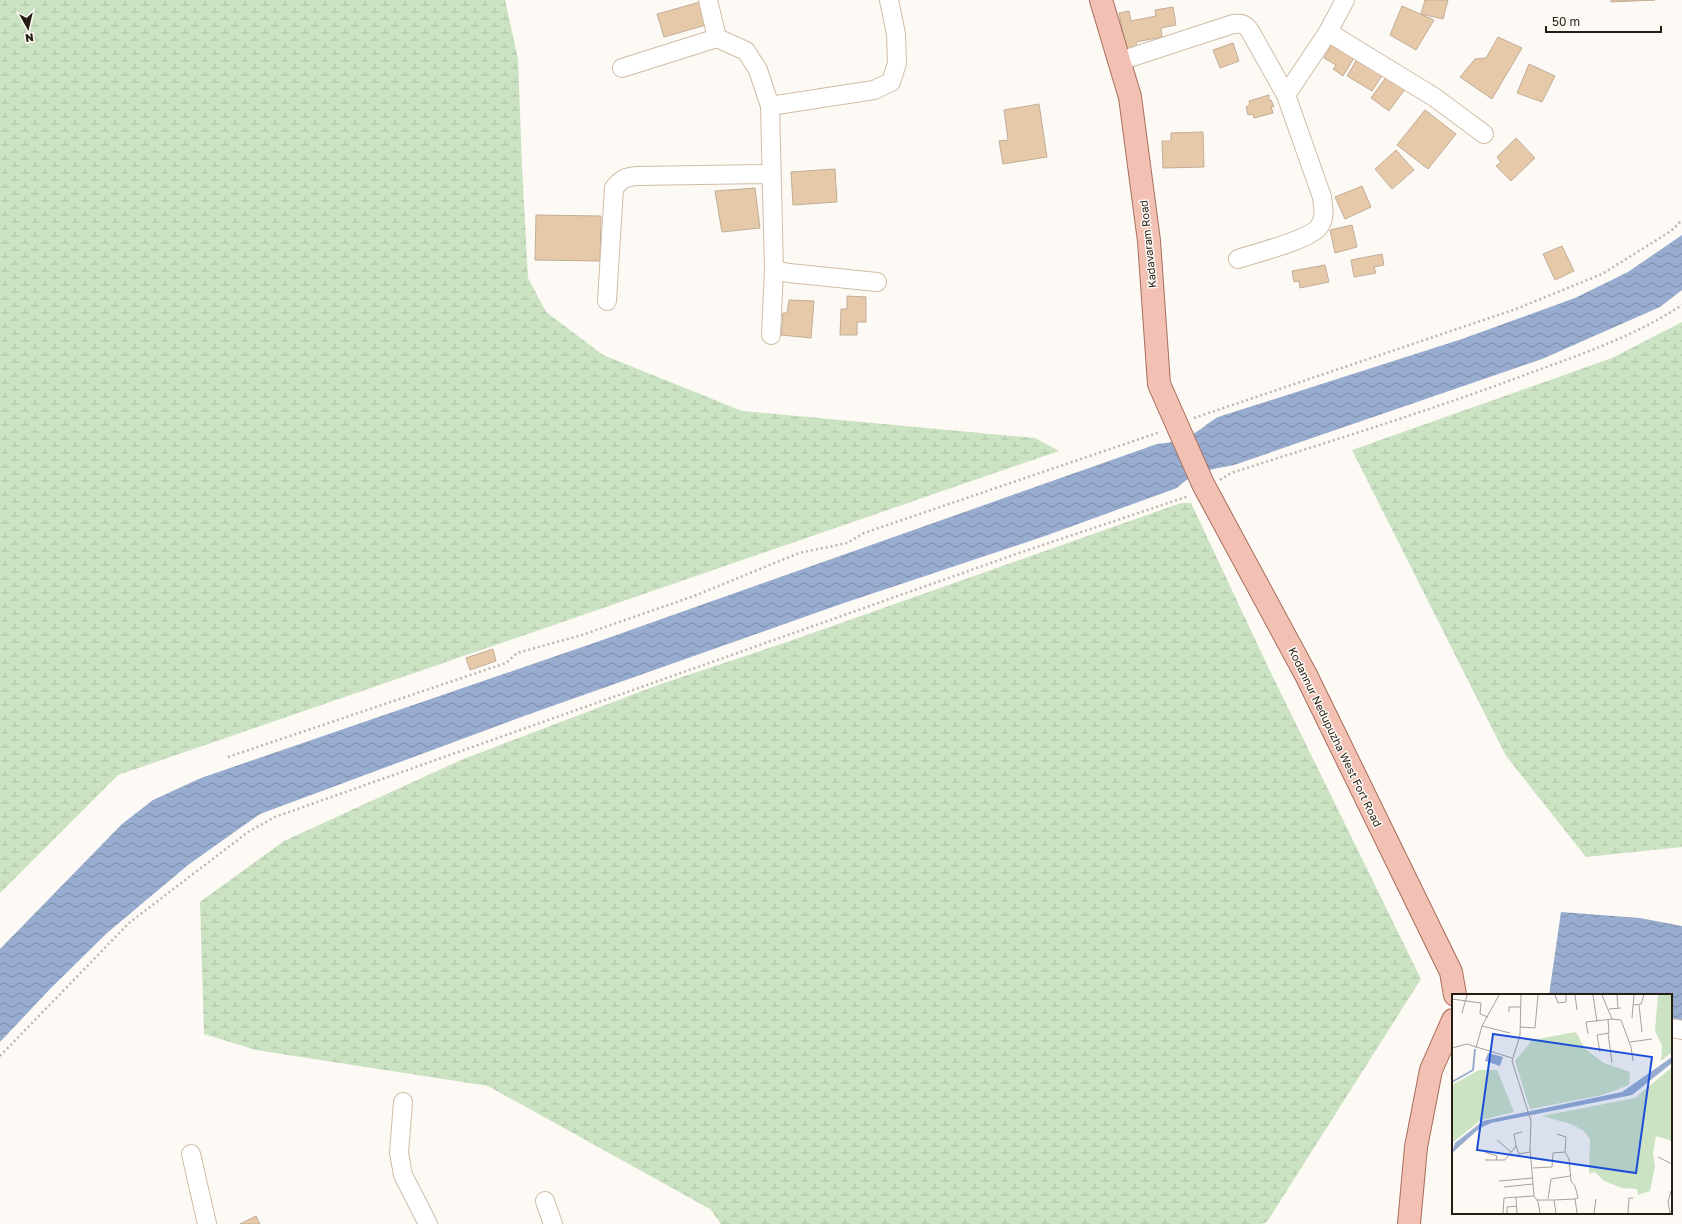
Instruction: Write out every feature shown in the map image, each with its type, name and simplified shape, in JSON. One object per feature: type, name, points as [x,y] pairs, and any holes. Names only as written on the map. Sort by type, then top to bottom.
[{"type":"main road","name":"Kadavaram Road","points":[[1101,0],[1130,97],[1149,241],[1159,384],[1205,487]]},
{"type":"main road","name":"Kodannur Nedupuzha West Fort Road","points":[[1205,487],[1310,682],[1451,972],[1455,994]]},
{"type":"main road","points":[[1409,1224],[1416,1147],[1431,1070],[1452,1022]]},
{"type":"street","points":[[708,0],[717,38]]},
{"type":"street","points":[[770,106],[874,90],[891,82],[897,63],[896,34],[890,0]]},
{"type":"street","points":[[1286,95],[1328,32],[1345,0]]},
{"type":"street","points":[[1120,62],[1233,24],[1240,23],[1246,25],[1250,31],[1286,95],[1322,196],[1324,213],[1319,226],[1308,236],[1238,260]]},
{"type":"street","points":[[1328,32],[1434,97],[1484,134]]},
{"type":"street","points":[[622,68],[717,38],[746,51],[758,70],[770,106],[774,270],[771,335]]},
{"type":"street","points":[[607,300],[614,188],[620,181],[627,176],[771,174]]},
{"type":"street","points":[[774,270],[878,282]]},
{"type":"street","points":[[1672,1028],[1682,1030]]},
{"type":"street","points":[[403,1102],[399,1153],[403,1175],[428,1224]]},
{"type":"street","points":[[191,1154],[207,1224]]},
{"type":"street","points":[[545,1201],[553,1224]]},
{"type":"path","points":[[228,757],[506,663],[517,654],[582,635],[694,596],[799,553],[847,543],[864,533],[1178,428],[1207,413],[1516,309],[1602,274],[1671,231],[1682,220]]},
{"type":"path","points":[[0,1056],[129,923],[248,832],[275,817],[440,759],[645,684],[1205,487],[1231,473],[1470,396],[1605,346],[1664,318],[1682,305]]},
{"type":"green space","points":[[0,0],[505,0],[518,59],[528,278],[546,312],[603,355],[742,411],[1035,438],[1059,451],[118,775],[0,893]]},
{"type":"green space","points":[[1682,322],[1682,847],[1586,857],[1506,756],[1352,450],[1612,358]]},
{"type":"green space","points":[[1181,503],[1191,503],[1270,671],[1421,979],[1267,1222],[1261,1224],[721,1224],[710,1209],[488,1086],[256,1050],[204,1034],[200,902],[284,841],[461,760],[658,685],[787,642]]},
{"type":"water","points":[[1682,235],[1682,290],[1660,307],[1542,359],[1234,465],[1197,474],[1177,488],[1045,536],[841,604],[524,716],[260,814],[188,865],[107,933],[50,989],[0,1042],[0,949],[122,824],[153,800],[201,778],[591,644],[1157,444],[1183,439],[1195,433],[1218,417],[1462,339],[1575,298],[1628,272]]},
{"type":"water","points":[[1561,912],[1640,918],[1682,926],[1682,1023],[1672,1022],[1672,994],[1549,994]]},
{"type":"building","points":[[1425,0],[1448,0],[1443,19],[1421,14]]},
{"type":"building","points":[[1611,0],[1655,0],[1611,2]]},
{"type":"building","points":[[700,2],[706,25],[664,37],[657,14]]},
{"type":"building","points":[[1402,6],[1434,20],[1416,50],[1390,35]]},
{"type":"building","points":[[1173,7],[1176,25],[1161,28],[1162,37],[1136,42],[1137,47],[1126,49],[1119,13],[1129,11],[1131,21],[1156,16],[1155,10]]},
{"type":"building","points":[[1498,37],[1522,48],[1492,99],[1460,77],[1475,59],[1486,58]]},
{"type":"building","points":[[1335,39],[1357,53],[1343,76],[1333,69],[1336,65],[1324,58]]},
{"type":"building","points":[[1233,43],[1239,61],[1220,68],[1213,50]]},
{"type":"building","points":[[1360,54],[1385,71],[1372,91],[1347,76]]},
{"type":"building","points":[[1529,64],[1555,76],[1542,102],[1517,93]]},
{"type":"building","points":[[1389,73],[1408,85],[1389,111],[1371,98]]},
{"type":"building","points":[[1269,95],[1269,101],[1271,100],[1274,107],[1271,106],[1273,113],[1254,118],[1253,114],[1248,115],[1246,107],[1250,105],[1249,101]]},
{"type":"building","points":[[1039,104],[1047,157],[1003,164],[999,141],[1008,140],[1004,110]]},
{"type":"building","points":[[1425,110],[1456,134],[1428,169],[1397,145]]},
{"type":"building","points":[[1203,132],[1204,167],[1163,168],[1162,141],[1171,141],[1171,133]]},
{"type":"building","points":[[1516,138],[1535,158],[1511,181],[1496,166],[1501,162],[1497,157]]},
{"type":"building","points":[[1396,150],[1414,170],[1392,189],[1375,169]]},
{"type":"building","points":[[835,169],[837,202],[793,205],[791,172]]},
{"type":"building","points":[[1362,186],[1371,207],[1345,219],[1335,197]]},
{"type":"building","points":[[755,188],[760,228],[722,232],[715,191]]},
{"type":"building","points":[[536,215],[601,216],[600,261],[535,260]]},
{"type":"building","points":[[1352,225],[1357,247],[1335,253],[1330,230]]},
{"type":"building","points":[[1562,246],[1574,271],[1555,280],[1543,254]]},
{"type":"building","points":[[1382,254],[1384,265],[1374,267],[1376,273],[1354,277],[1351,260]]},
{"type":"building","points":[[1325,265],[1329,282],[1300,288],[1299,281],[1294,282],[1292,271]]},
{"type":"building","points":[[847,296],[866,297],[866,322],[857,322],[857,335],[840,335],[841,309],[847,309]]},
{"type":"building","points":[[789,300],[814,301],[811,338],[781,335],[783,313],[787,313]]},
{"type":"building","points":[[493,649],[496,661],[470,670],[466,658]]},
{"type":"building","points":[[256,1216],[260,1224],[240,1224]]}]
